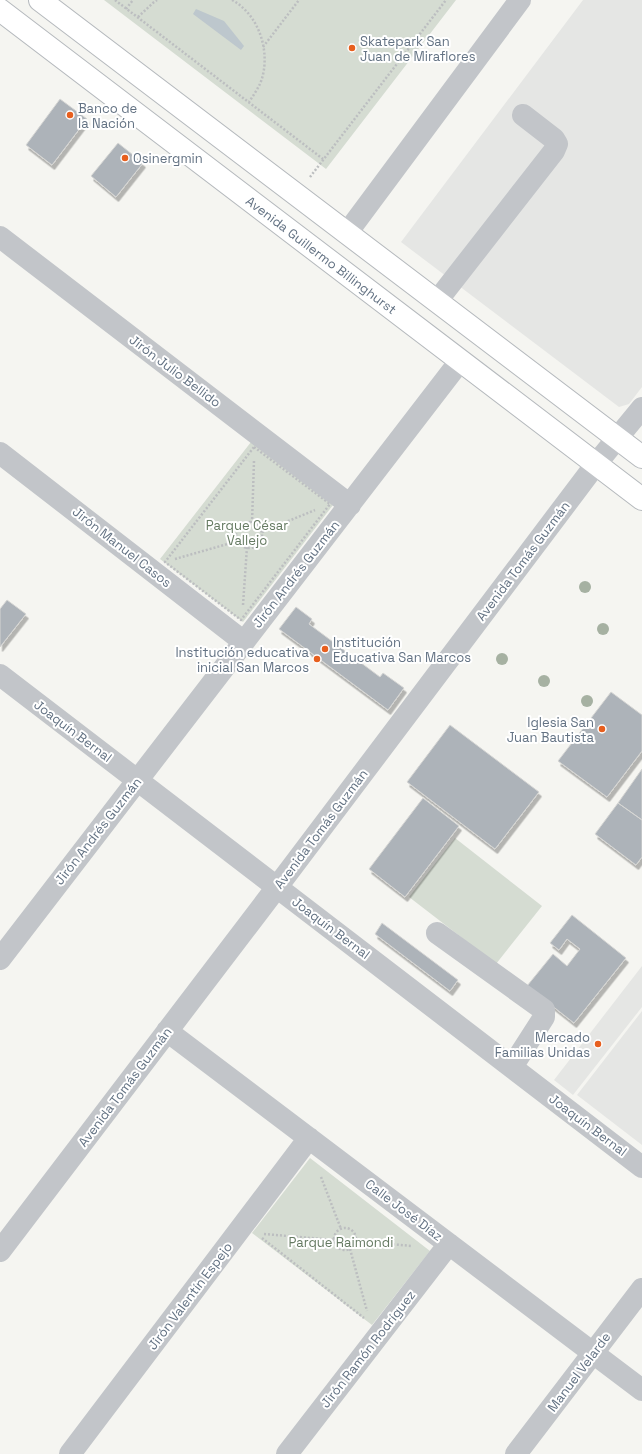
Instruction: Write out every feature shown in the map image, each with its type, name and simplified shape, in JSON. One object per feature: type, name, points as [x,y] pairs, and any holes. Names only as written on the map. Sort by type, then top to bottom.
[{"type":"main road","points":[[40,0],[642,457]]},
{"type":"main road","name":"Avenida Guillermo Billinghurst","points":[[0,10],[642,499]]},
{"type":"street","points":[[347,233],[520,0]]},
{"type":"street","points":[[437,301],[554,150],[557,144],[554,139],[523,116]]},
{"type":"street","name":"Jirón Julio Bellido","points":[[0,237],[258,442],[340,505]]},
{"type":"street","name":"Jirón Andrés Guzmán","points":[[0,959],[244,642],[340,505],[460,361]]},
{"type":"street","name":"Avenida Tomás Guzmán","points":[[0,1251],[596,464],[642,408]]},
{"type":"street","name":"Jirón Manuel Casos","points":[[0,453],[161,568],[244,642]]},
{"type":"street","name":"Joaquín Bernal","points":[[0,675],[642,1167]]},
{"type":"street","points":[[437,933],[544,1010],[544,1017],[512,1067]]},
{"type":"street","name":"Calle José Díaz","points":[[167,1031],[642,1390]]},
{"type":"street","name":"Jirón Valentín Espejo","points":[[70,1454],[250,1229],[309,1138]]},
{"type":"street","name":"Jirón Ramón Rodríguez","points":[[287,1454],[376,1327],[449,1244]]},
{"type":"street","name":"Manuel Velarde","points":[[516,1454],[642,1289]]},
{"type":"path","points":[[115,0],[323,159],[446,0]]},
{"type":"path","points":[[126,9],[133,0]]},
{"type":"path","points":[[138,17],[157,0]]},
{"type":"path","points":[[232,0],[253,19],[262,40],[265,62],[260,83],[249,102]]},
{"type":"path","points":[[263,47],[299,0]]},
{"type":"path","points":[[258,442],[340,505]]},
{"type":"path","points":[[252,523],[258,442]]},
{"type":"path","points":[[161,568],[258,442]]},
{"type":"path","points":[[323,507],[340,505]]},
{"type":"path","points":[[241,620],[340,505]]},
{"type":"path","points":[[262,532],[316,510]]},
{"type":"path","points":[[246,523],[258,525],[262,532],[259,544],[255,546],[243,546],[238,541],[237,536],[239,528],[246,523]]},
{"type":"path","points":[[161,568],[238,541]]},
{"type":"path","points":[[243,606],[247,547]]},
{"type":"path","points":[[161,568],[241,620]]},
{"type":"path","points":[[242,613],[241,620],[244,642]]},
{"type":"path","points":[[319,1173],[341,1229]]},
{"type":"path","points":[[250,1229],[334,1240]]},
{"type":"path","points":[[250,1229],[376,1327]]},
{"type":"path","points":[[341,1229],[350,1229],[354,1232],[357,1238],[357,1241],[352,1248],[347,1251],[341,1250],[336,1246],[334,1240],[335,1235],[341,1229]]},
{"type":"path","points":[[357,1241],[415,1246]]},
{"type":"path","points":[[350,1249],[376,1327]]},
{"type":"shaded area","points":[[583,0],[642,0],[642,387],[629,404],[619,407],[401,242]]},
{"type":"shaded area","points":[[196,9],[224,21],[244,46],[241,50],[193,14]]},
{"type":"shaded area","name":"Mercado Familias Unidas","points":[[642,966],[642,1007],[573,1095],[554,1080]]},
{"type":"shaded area","points":[[642,1011],[642,1145],[577,1095]]},
{"type":"green space","points":[[104,0],[456,0],[326,169]]},
{"type":"green space","name":"Parque César Vallejo","points":[[251,442],[333,505],[243,622],[160,559]]},
{"type":"green space","points":[[455,838],[542,906],[496,964],[409,897]]},
{"type":"green space","name":"Parque Raimondi","points":[[310,1158],[430,1251],[372,1325],[252,1233]]},
{"type":"building","points":[[60,99],[87,119],[52,165],[26,145]]},
{"type":"building","points":[[118,143],[143,163],[116,197],[91,176]]},
{"type":"building","points":[[7,600],[26,614],[0,647],[0,609]]},
{"type":"building","name":"Institución Educativa San Marcos","points":[[296,607],[312,619],[309,624],[380,677],[383,673],[404,688],[388,710],[279,629]]},
{"type":"building","points":[[611,692],[642,715],[642,751],[607,797],[558,761]]},
{"type":"building","points":[[450,725],[539,792],[495,849],[407,782]]},
{"type":"building","points":[[642,769],[642,820],[618,803]]},
{"type":"building","points":[[423,798],[459,826],[405,897],[369,869]]},
{"type":"building","points":[[618,803],[642,820],[642,857],[636,865],[595,834]]},
{"type":"building","points":[[572,915],[626,958],[574,1023],[527,986],[553,954],[567,966],[580,949],[567,939],[559,950],[550,943]]},
{"type":"building","points":[[382,923],[458,980],[450,991],[375,934]]},
{"type":"place","name":"Skatepark San Juan de Miraflores","points":[[352,48]]},
{"type":"place","name":"Banco de la Nación","points":[[70,115]]},
{"type":"place","name":"Osinergmin","points":[[125,158]]},
{"type":"place","name":"Institución Educativa San Marcos","points":[[325,649]]},
{"type":"place","name":"Institución educativa inicial San Marcos","points":[[317,659]]},
{"type":"place","name":"Iglesia San Juan Bautista","points":[[602,729]]},
{"type":"place","name":"Mercado Familias Unidas","points":[[598,1044]]}]
